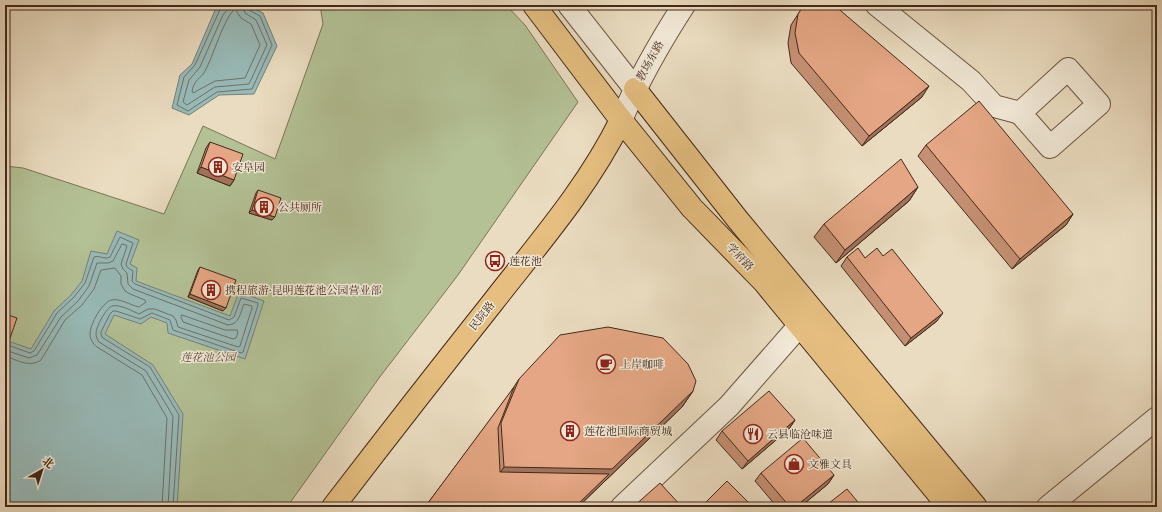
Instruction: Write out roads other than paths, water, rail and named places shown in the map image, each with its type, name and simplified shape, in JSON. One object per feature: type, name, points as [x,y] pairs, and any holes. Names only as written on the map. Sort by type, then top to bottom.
[{"type":"main road","name":"学府路","points":[[534,5],[621,120],[692,208],[764,282],[949,507]]},
{"type":"main road","name":"学府路","points":[[634,88],[738,220],[976,507]]},
{"type":"main road","name":"民院路","points":[[333,507],[434,376],[558,220],[598,163],[621,120]]},
{"type":"street","name":"学府路","points":[[569,5],[634,88]]},
{"type":"street","name":"教场东路","points":[[621,120],[634,88],[666,32],[684,5]]},
{"type":"street","points":[[877,5],[971,81],[994,106],[1020,113]]},
{"type":"street","points":[[622,507],[729,406],[800,325]]},
{"type":"street","points":[[1048,507],[1157,418]]},
{"type":"water","points":[[220,5],[248,5],[263,13],[277,46],[254,94],[219,95],[189,115],[172,108],[180,75],[192,64],[216,8]]},
{"type":"water","points":[[117,231],[139,240],[130,264],[137,268],[136,281],[230,316],[239,292],[264,301],[245,359],[168,333],[167,323],[151,317],[141,324],[114,315],[105,334],[153,365],[183,414],[177,507],[5,507],[5,340],[31,349],[54,311],[71,295],[82,281],[91,251],[107,254]]},
{"type":"place","name":"安阜园","points":[[218,167]]},
{"type":"place","name":"公共厕所","points":[[264,207]]},
{"type":"place","name":"莲花池","points":[[495,261]]},
{"type":"place","name":"携程旅游·昆明莲花池公园营业部","points":[[211,290]]},
{"type":"place","name":"上岸咖啡","points":[[606,364]]},
{"type":"place","name":"莲花池国际商贸城","points":[[570,431]]},
{"type":"place","name":"云县临沧味道","points":[[753,434]]},
{"type":"place","name":"文雅文具","points":[[794,464]]},
{"type":"park label","name":"莲花池公园","points":[[208,357]]}]
